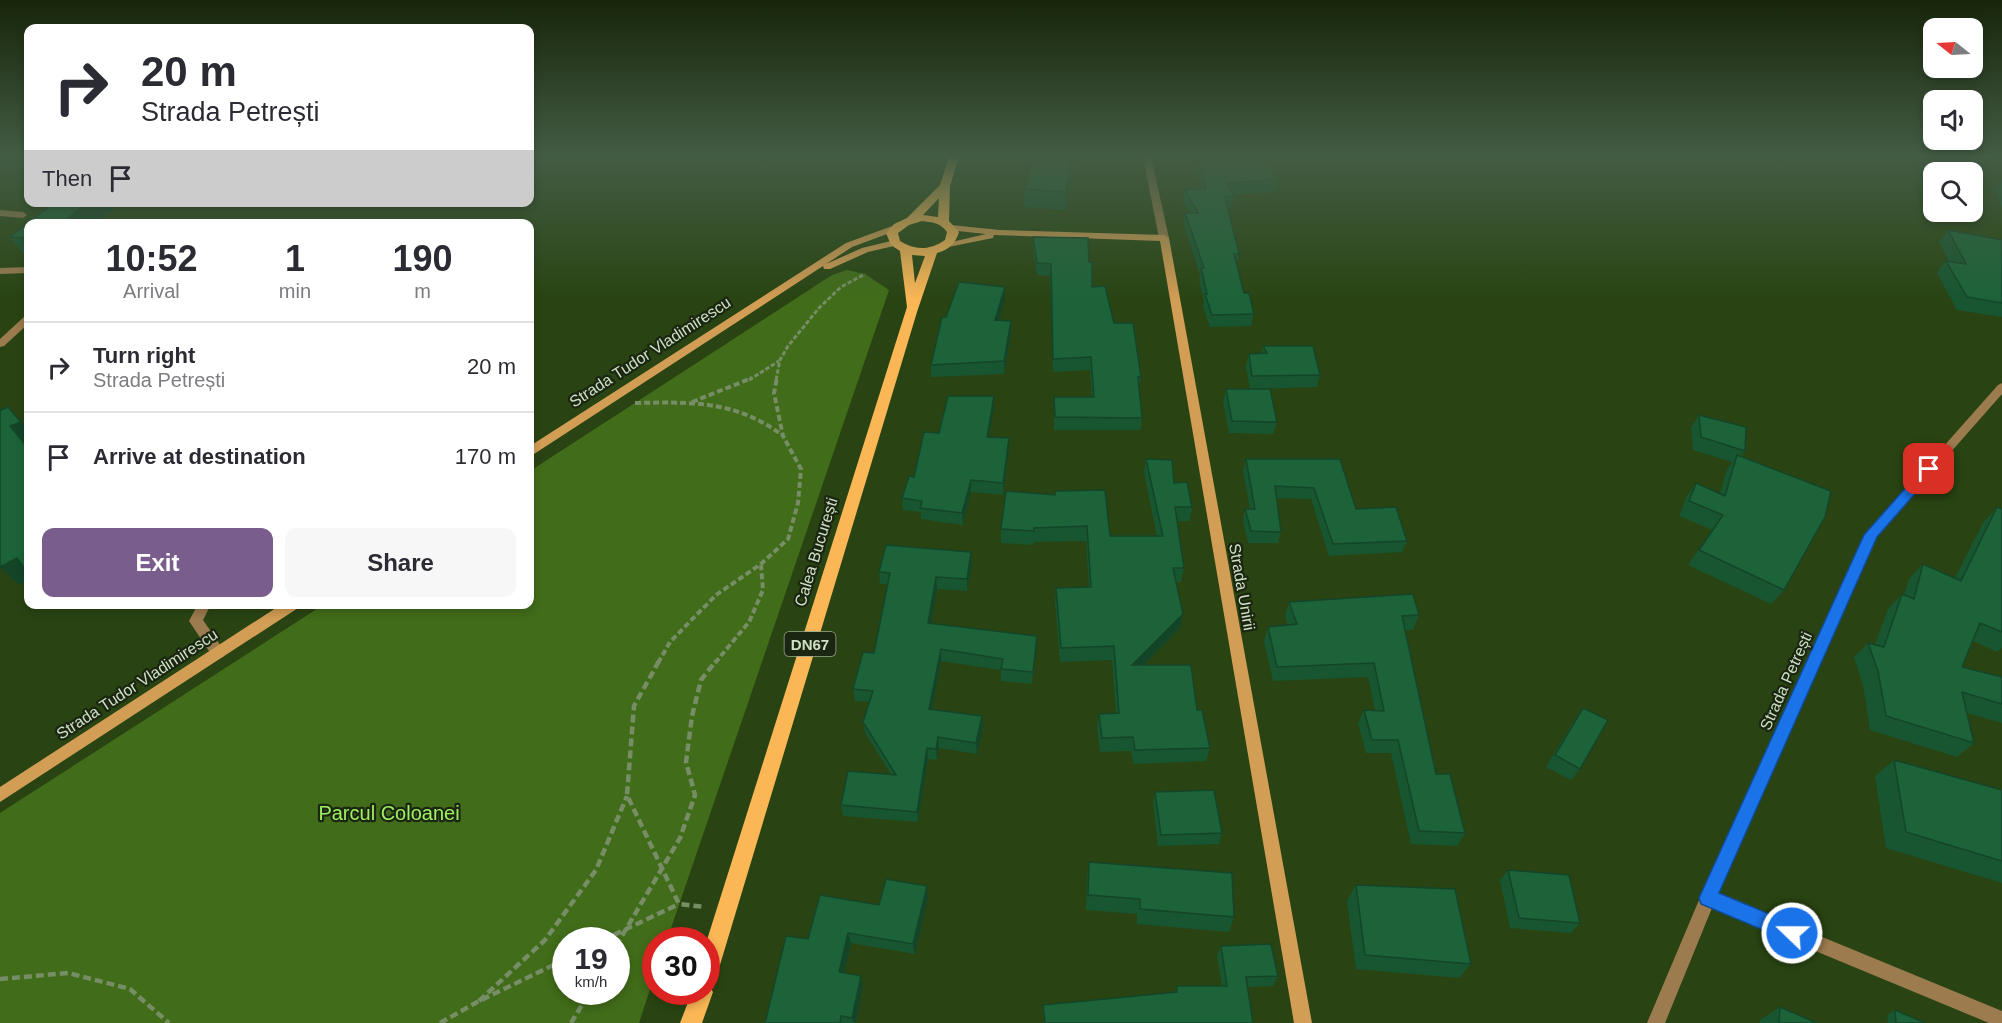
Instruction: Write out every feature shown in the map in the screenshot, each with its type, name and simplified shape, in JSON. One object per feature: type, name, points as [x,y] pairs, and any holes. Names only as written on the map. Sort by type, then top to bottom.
[{"type":"main road","points":[[926,205],[911,220],[895,228],[892,238],[895,243],[906,250],[932,251],[1000,233]]},
{"type":"main road","points":[[946,205],[947,225],[953,237],[946,246]]},
{"type":"main road","points":[[911,220],[933,219],[947,225],[1000,233],[1164,238]]},
{"type":"main road","name":"Strada Tudor Vladimirescu","points":[[534,448],[849,245],[895,228]]},
{"type":"main road","name":"Strada Unirii","points":[[1164,238],[1303,1023]]},
{"type":"main road","name":"Strada Tudor Vladimirescu","points":[[790,284],[855,254],[895,243]]},
{"type":"main road","name":"Calea București","points":[[906,250],[912,310]]},
{"type":"main road","name":"Calea București","points":[[720,937],[932,251]]},
{"type":"main road","name":"Strada Tudor Vladimirescu","points":[[0,795],[285,609]]},
{"type":"main road","points":[[692,1023],[698,1005]]},
{"type":"street","name":"Strada Unirii","points":[[1157,205],[1164,238]]},
{"type":"street","points":[[0,213],[23,215]]},
{"type":"street","points":[[0,271],[24,270]]},
{"type":"street","points":[[0,344],[24,323]]},
{"type":"street","name":"Strada Petrești","points":[[1656,1023],[1708,898],[1871,535],[2002,387]]},
{"type":"street","points":[[202,609],[196,621],[218,653]]},
{"type":"street","points":[[1708,898],[2002,1020]]},
{"type":"path","points":[[479,1001],[545,939],[596,870],[627,795],[634,705],[670,642],[716,595],[761,564],[788,539],[798,503],[801,469],[783,436],[774,393],[780,360],[788,346],[819,308],[841,287],[865,274]]},
{"type":"path","points":[[690,403],[755,379],[780,360]]},
{"type":"path","points":[[602,403],[690,403],[726,407],[756,417],[783,436]]},
{"type":"path","points":[[628,927],[680,838],[695,795],[686,762],[692,716],[701,680],[749,622],[763,590],[761,564]]},
{"type":"path","points":[[627,795],[679,904]]},
{"type":"path","points":[[630,928],[679,904],[729,911]]},
{"type":"path","points":[[440,1023],[479,1001],[552,966]]},
{"type":"path","points":[[0,979],[68,973],[130,989],[169,1023]]},
{"type":"path","points":[[572,1023],[582,1005]]},
{"type":"green space","name":"Parcul Coloanei","points":[[847,270],[865,274],[889,290],[671,927],[642,927],[642,1005],[645,1005],[639,1023],[0,1023],[0,813],[317,609],[534,609],[534,468],[832,275]]},
{"type":"building","points":[[1193,205],[1227,205],[1239,254],[1234,254],[1244,293],[1249,293],[1254,314],[1212,315],[1205,294],[1207,294],[1201,268],[1204,268],[1185,213],[1198,213]]},
{"type":"building","points":[[49,207],[82,207],[67,219],[33,219]]},
{"type":"building","points":[[24,226],[24,238],[10,237]]},
{"type":"building","points":[[1948,230],[2002,240],[2002,303],[1967,297],[1946,261],[1966,264]]},
{"type":"building","points":[[1033,237],[1088,238],[1089,262],[1092,263],[1092,287],[1105,286],[1114,323],[1133,323],[1141,377],[1138,377],[1142,418],[1055,417],[1054,397],[1094,397],[1091,357],[1053,359],[1051,264],[1037,263]]},
{"type":"building","points":[[959,282],[1005,287],[995,320],[1011,321],[1004,361],[931,365],[942,317],[946,317]]},
{"type":"building","points":[[1263,346],[1313,346],[1320,375],[1252,376],[1249,354],[1267,353]]},
{"type":"building","points":[[1226,389],[1270,389],[1277,422],[1232,421]]},
{"type":"building","points":[[948,396],[994,396],[987,437],[1009,438],[1003,483],[971,480],[962,513],[920,508],[922,501],[902,498],[909,476],[914,477],[924,432],[939,433]]},
{"type":"building","points":[[8,407],[21,422],[10,426],[24,443],[24,568],[17,558],[0,567],[0,410]]},
{"type":"building","points":[[1699,415],[1746,427],[1745,451],[1701,437]]},
{"type":"building","points":[[1737,455],[1831,491],[1825,517],[1784,590],[1699,550],[1723,515],[1689,501],[1696,483],[1725,496]]},
{"type":"building","points":[[1146,459],[1172,460],[1174,483],[1187,482],[1192,507],[1175,507],[1184,568],[1173,568],[1183,614],[1132,665],[1191,665],[1197,710],[1202,710],[1210,748],[1135,750],[1133,737],[1102,738],[1099,714],[1119,713],[1114,646],[1061,648],[1056,588],[1091,587],[1087,526],[1034,528],[1034,531],[1001,529],[1006,491],[1055,495],[1055,491],[1105,490],[1110,536],[1163,536]]},
{"type":"building","points":[[1246,459],[1340,459],[1356,509],[1396,507],[1407,541],[1333,544],[1314,488],[1275,486],[1281,532],[1251,531],[1245,509],[1255,509]]},
{"type":"building","points":[[1997,507],[2002,509],[2002,632],[1980,623],[1962,667],[2002,677],[2002,704],[1962,692],[1974,743],[1886,716],[1878,671],[1868,643],[1884,647],[1902,594],[1914,599],[1923,564],[1961,581]]},
{"type":"building","points":[[886,545],[971,552],[967,579],[936,577],[928,623],[1037,636],[1033,672],[1001,669],[1003,659],[941,649],[929,709],[982,716],[976,743],[938,737],[936,749],[927,748],[917,812],[841,805],[848,771],[896,775],[863,722],[873,691],[853,689],[863,652],[874,653],[890,573],[879,572]]},
{"type":"building","points":[[1413,594],[1419,615],[1402,616],[1436,774],[1450,774],[1465,833],[1419,831],[1398,740],[1372,740],[1364,710],[1384,711],[1374,663],[1277,667],[1268,627],[1297,624],[1289,602]]},
{"type":"building","points":[[1583,708],[1608,720],[1580,769],[1555,755]]},
{"type":"building","points":[[1894,760],[2002,790],[2002,861],[1906,832]]},
{"type":"building","points":[[1214,790],[1222,833],[1161,835],[1155,792]]},
{"type":"building","points":[[1089,862],[1232,873],[1234,917],[1140,909],[1140,899],[1088,895]]},
{"type":"building","points":[[1508,870],[1569,875],[1580,923],[1519,918]]},
{"type":"building","points":[[886,879],[927,886],[913,944],[848,933],[839,972],[861,976],[852,1018],[841,1016],[840,1023],[765,1023],[786,936],[808,939],[820,895],[879,905]]},
{"type":"building","points":[[1356,885],[1455,889],[1471,964],[1365,955]]},
{"type":"building","points":[[1271,944],[1278,976],[1246,977],[1253,1023],[1045,1023],[1043,1005],[1177,992],[1177,986],[1227,986],[1221,946]]},
{"type":"building","points":[[1780,1007],[1817,1023],[1779,1023]]},
{"type":"building","points":[[1895,1010],[1925,1023],[1896,1023]]},
{"type":"route","points":[[1792,933],[1708,898],[1871,535],[1929,469]]}]
